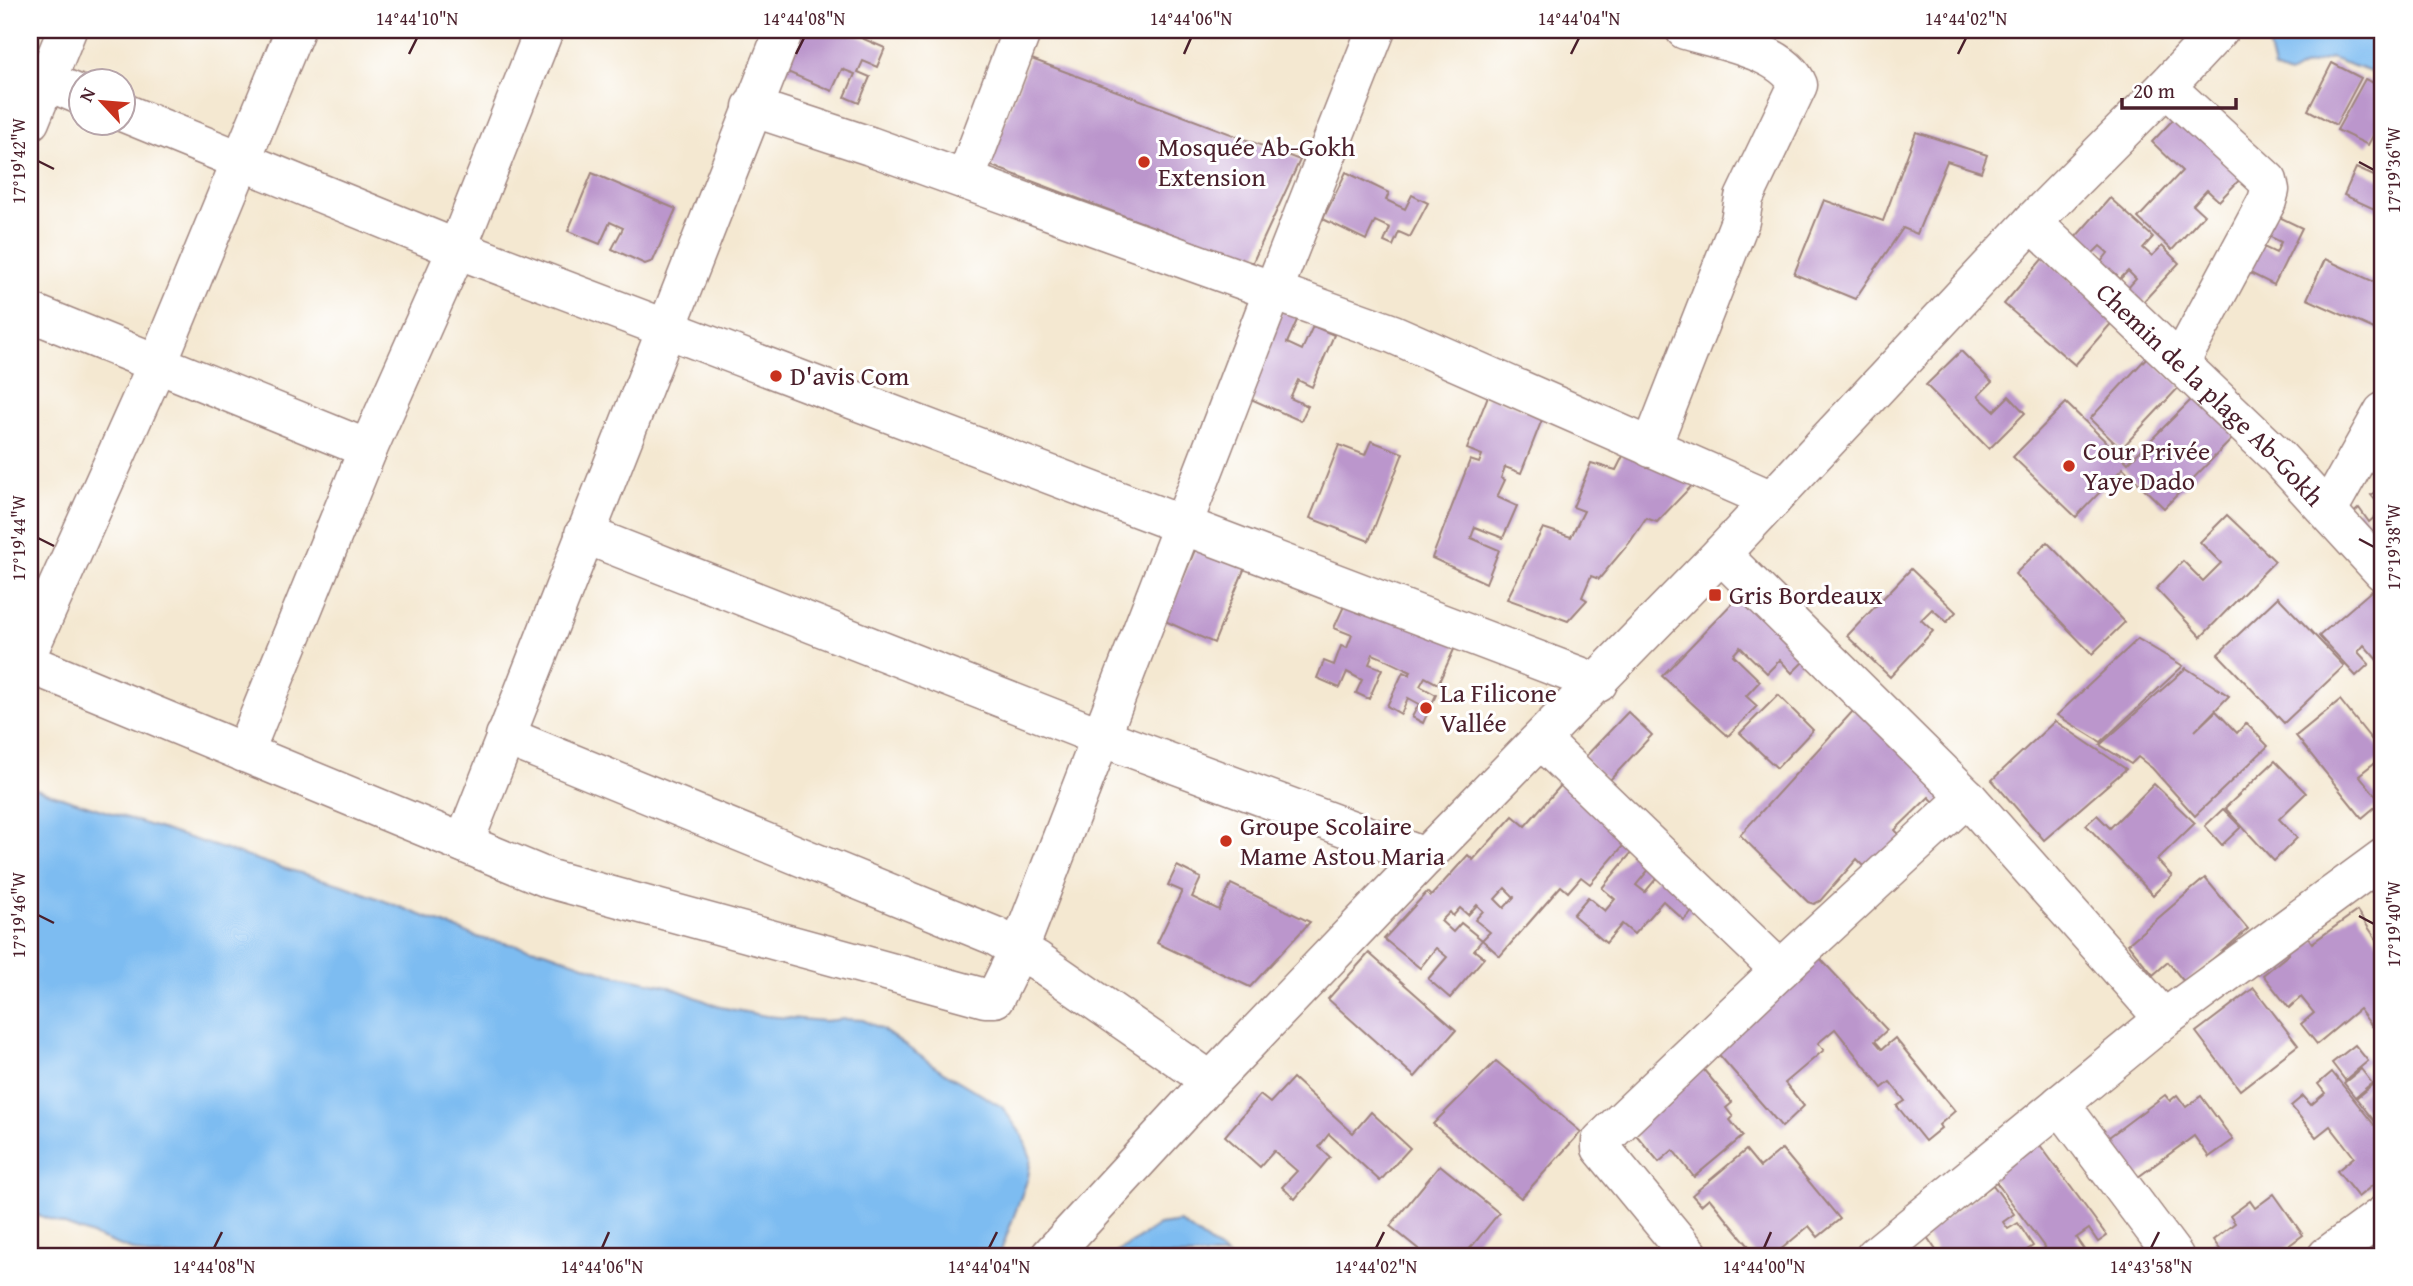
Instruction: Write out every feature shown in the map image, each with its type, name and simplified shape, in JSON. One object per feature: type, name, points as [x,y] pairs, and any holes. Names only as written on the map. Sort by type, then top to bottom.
[{"type":"street","points":[[30,121],[52,83],[67,30]]},
{"type":"street","points":[[30,648],[158,362],[295,30]]},
{"type":"street","points":[[244,754],[368,449],[457,249],[544,30]]},
{"type":"street","points":[[464,843],[664,328],[784,30]]},
{"type":"street","points":[[965,180],[1022,30]]},
{"type":"street","points":[[30,664],[550,879],[985,998],[995,998],[1019,948],[1272,291],[1376,30]]},
{"type":"street","points":[[1651,448],[1740,221],[1744,198],[1798,85],[1795,77],[1786,68],[1768,56],[1685,30]]},
{"type":"street","points":[[1050,1256],[1211,1081],[1425,857],[1598,683],[2032,222],[2219,30]]},
{"type":"street","points":[[2166,87],[2268,181],[2270,190],[2267,201],[2180,363]]},
{"type":"street","points":[[752,107],[965,180],[1393,334],[1772,500]]},
{"type":"street","points":[[136,118],[457,249],[1598,683]]},
{"type":"street","name":"Chemin de la plage Ab-Gokh","points":[[2032,222],[2276,454],[2383,572]]},
{"type":"street","points":[[30,312],[368,449]]},
{"type":"street","points":[[2328,510],[2383,412]]},
{"type":"street","points":[[584,534],[1101,737],[1425,857]]},
{"type":"street","points":[[1721,554],[1967,797],[2164,1019]]},
{"type":"street","points":[[506,736],[964,921],[1019,948],[1211,1081]]},
{"type":"street","points":[[1541,740],[1780,970]]},
{"type":"street","points":[[1690,1256],[1601,1148],[1601,1141],[1967,797]]},
{"type":"street","points":[[1875,1256],[2164,1019],[2383,858]]},
{"type":"street","points":[[2060,1104],[2174,1256]]},
{"type":"street","points":[[2327,1256],[2383,1215]]},
{"type":"water","points":[[2274,30],[2383,30],[2383,76],[2330,58],[2305,66],[2289,75],[2274,69],[2269,48]]},
{"type":"water","points":[[30,787],[346,886],[480,938],[545,951],[609,974],[668,986],[720,1007],[766,1016],[824,1021],[863,1020],[880,1028],[942,1071],[1002,1107],[1022,1135],[1031,1158],[1028,1178],[999,1256],[148,1256],[30,1212]]},
{"type":"water","points":[[1180,1222],[1227,1256],[1112,1256],[1159,1225]]},
{"type":"building","points":[[794,30],[843,30],[885,48],[877,67],[863,61],[858,72],[870,77],[859,103],[845,97],[855,74],[842,69],[832,91],[778,68]]},
{"type":"building","name":"Mosquée Ab-Gokh Extension","points":[[1029,58],[1300,160],[1252,264],[989,165]]},
{"type":"building","points":[[2332,63],[2361,78],[2336,125],[2308,110]]},
{"type":"building","points":[[2365,79],[2383,87],[2383,117],[2368,145],[2337,130]]},
{"type":"building","points":[[2185,107],[2250,169],[2219,201],[2207,190],[2193,205],[2204,215],[2172,250],[2138,218],[2182,171],[2152,142]]},
{"type":"building","points":[[1916,132],[1987,155],[1981,172],[1947,161],[1917,234],[1903,228],[1855,299],[1794,274],[1824,200],[1883,221]]},
{"type":"building","points":[[2356,168],[2383,180],[2383,213],[2344,195]]},
{"type":"building","points":[[1346,172],[1389,193],[1386,200],[1405,209],[1412,195],[1428,203],[1410,237],[1399,232],[1393,246],[1384,242],[1390,228],[1375,221],[1366,240],[1323,219]]},
{"type":"building","points":[[592,173],[676,209],[653,261],[645,264],[612,249],[623,228],[610,222],[600,244],[568,231]]},
{"type":"building","points":[[2110,198],[2153,237],[2143,248],[2152,256],[2162,246],[2179,263],[2142,303],[2127,289],[2136,279],[2128,271],[2120,279],[2101,262],[2108,253],[2100,246],[2091,255],[2074,239]]},
{"type":"building","points":[[2267,211],[2302,228],[2274,285],[2240,268],[2253,242],[2276,253],[2281,242],[2258,231]]},
{"type":"building","points":[[2044,257],[2115,319],[2075,365],[2004,304]]},
{"type":"building","points":[[2325,259],[2383,286],[2383,333],[2307,299]]},
{"type":"building","points":[[1282,311],[1298,318],[1287,343],[1302,350],[1313,326],[1334,335],[1312,387],[1298,380],[1290,398],[1308,406],[1301,421],[1244,396]]},
{"type":"building","points":[[1961,351],[1992,382],[1978,396],[1994,411],[2009,396],[2025,413],[1989,449],[1926,385]]},
{"type":"building","points":[[2148,356],[2180,386],[2121,449],[2090,419]]},
{"type":"building","points":[[2197,394],[2237,434],[2164,508],[2123,468],[2076,517],[2013,457],[2066,403],[2128,463]]},
{"type":"building","points":[[1488,396],[1543,417],[1521,473],[1505,467],[1501,478],[1505,480],[1497,497],[1517,506],[1503,538],[1475,527],[1471,538],[1499,550],[1486,583],[1432,558],[1470,460],[1479,463],[1482,455],[1467,449]]},
{"type":"building","points":[[1371,441],[1403,453],[1369,541],[1310,518],[1339,445],[1365,455]]},
{"type":"building","points":[[1627,448],[1702,475],[1657,522],[1646,518],[1599,579],[1591,576],[1582,597],[1587,600],[1568,621],[1507,599],[1543,528],[1571,537],[1584,511],[1573,507],[1591,463],[1616,470]]},
{"type":"building","points":[[2383,486],[2383,509],[2371,495]]},
{"type":"building","points":[[2359,508],[2369,522],[2383,510],[2383,559],[2349,517]]},
{"type":"building","points":[[2227,515],[2275,561],[2201,637],[2156,589],[2183,561],[2203,581],[2221,563],[2200,542]]},
{"type":"building","points":[[2047,542],[2125,622],[2092,654],[2015,574]]},
{"type":"building","points":[[1197,545],[1246,565],[1214,643],[1165,621]]},
{"type":"building","points":[[1911,569],[1956,612],[1947,622],[1932,609],[1921,620],[1933,631],[1890,677],[1847,636]]},
{"type":"building","points":[[2377,586],[2383,592],[2383,657],[2378,661],[2364,645],[2358,652],[2369,664],[2356,676],[2319,636]]},
{"type":"building","points":[[1349,595],[1457,643],[1438,684],[1425,677],[1420,686],[1436,695],[1423,723],[1412,717],[1419,704],[1408,698],[1401,714],[1387,706],[1403,672],[1409,675],[1411,672],[1373,654],[1369,664],[1382,669],[1369,699],[1356,693],[1362,680],[1347,672],[1340,688],[1317,678],[1324,661],[1334,665],[1341,646],[1347,648],[1352,635],[1334,628]]},
{"type":"building","points":[[1738,597],[1816,649],[1792,673],[1780,660],[1767,673],[1740,647],[1733,655],[1760,681],[1746,696],[1757,706],[1728,736],[1662,676]]},
{"type":"building","points":[[2278,597],[2344,666],[2284,723],[2218,654]]},
{"type":"building","points":[[2138,639],[2183,666],[2101,742],[2057,715]]},
{"type":"building","points":[[2186,668],[2229,696],[2195,731],[2216,711],[2237,733],[2246,723],[2268,746],[2195,816],[2152,768],[2138,757],[2131,764],[2100,745]]},
{"type":"building","points":[[1778,695],[1813,730],[1777,768],[1740,733]]},
{"type":"building","points":[[1864,699],[1955,789],[1937,805],[1929,797],[1895,830],[1903,839],[1870,872],[1857,859],[1820,901],[1814,904],[1808,902],[1740,835]]},
{"type":"building","points":[[2340,700],[2383,754],[2359,775],[2381,802],[2362,818],[2296,736]]},
{"type":"building","points":[[1628,712],[1652,735],[1609,781],[1584,758]]},
{"type":"building","points":[[2055,721],[2126,769],[2044,840],[1992,780]]},
{"type":"building","points":[[2275,761],[2306,793],[2279,819],[2297,838],[2274,861],[2225,808]]},
{"type":"building","points":[[1563,783],[1629,839],[1590,884],[1581,877],[1568,892],[1561,886],[1500,956],[1482,940],[1474,950],[1484,958],[1450,998],[1428,979],[1447,957],[1436,948],[1420,968],[1384,939],[1427,892],[1431,896],[1468,855],[1473,860],[1513,816],[1525,826]],"holes":[[[1505,888],[1514,897],[1504,908],[1495,899]],[[1477,905],[1483,911],[1475,920],[1490,932],[1482,940],[1461,923],[1453,932],[1441,921],[1450,912],[1453,916],[1460,908],[1468,915]]]},
{"type":"building","points":[[2154,784],[2195,823],[2157,860],[2172,876],[2153,895],[2086,825],[2097,815],[2110,828]]},
{"type":"building","points":[[2223,809],[2241,827],[2222,845],[2205,826]]},
{"type":"building","points":[[1637,846],[1655,862],[1636,885],[1645,892],[1661,873],[1697,906],[1684,920],[1663,901],[1634,934],[1622,924],[1606,943],[1573,915],[1588,897],[1605,911],[1615,899],[1602,888]]},
{"type":"building","points":[[1177,866],[1201,878],[1192,897],[1219,910],[1231,884],[1310,922],[1250,987],[1157,943],[1182,891],[1168,885]]},
{"type":"building","points":[[2205,878],[2248,929],[2185,983],[2168,962],[2153,975],[2128,944]]},
{"type":"building","points":[[2357,911],[2383,949],[2383,1018],[2372,1026],[2359,1009],[2317,1044],[2301,1024],[2314,1013],[2301,997],[2289,1008],[2263,975],[2289,954],[2288,948],[2303,935],[2312,943]]},
{"type":"building","points":[[1369,953],[1456,1030],[1415,1077],[1328,999]]},
{"type":"building","points":[[1815,953],[1887,1030],[1875,1041],[1882,1049],[1895,1038],[1955,1111],[1939,1125],[1941,1128],[1925,1141],[1897,1106],[1905,1101],[1890,1082],[1882,1088],[1835,1029],[1818,1043],[1824,1050],[1785,1083],[1804,1106],[1782,1127],[1715,1050]]},
{"type":"building","points":[[2254,988],[2298,1045],[2240,1090],[2196,1032]]},
{"type":"building","points":[[2355,1045],[2368,1061],[2345,1080],[2332,1063]]},
{"type":"building","points":[[1496,1061],[1581,1132],[1521,1198],[1433,1124]]},
{"type":"building","points":[[1697,1062],[1732,1103],[1726,1108],[1733,1117],[1730,1120],[1743,1136],[1694,1177],[1673,1150],[1659,1162],[1627,1124]]},
{"type":"building","points":[[2361,1069],[2372,1083],[2355,1097],[2344,1083]]},
{"type":"building","points":[[2332,1072],[2383,1136],[2383,1177],[2358,1197],[2337,1171],[2354,1157],[2330,1126],[2316,1137],[2291,1106],[2303,1096],[2311,1105],[2325,1093],[2318,1084]]},
{"type":"building","points":[[2383,1076],[2383,1132],[2356,1098]]},
{"type":"building","points":[[1293,1078],[1353,1133],[1371,1112],[1410,1148],[1380,1181],[1329,1134],[1319,1147],[1330,1157],[1295,1199],[1282,1187],[1297,1171],[1274,1151],[1260,1167],[1225,1136],[1260,1095],[1270,1103]]},
{"type":"building","points":[[2165,1095],[2170,1101],[2177,1095],[2186,1107],[2201,1096],[2233,1140],[2209,1157],[2194,1136],[2134,1180],[2105,1140]]},
{"type":"building","points":[[2037,1141],[2107,1236],[2098,1242],[2089,1229],[2076,1238],[2085,1251],[2078,1256],[2051,1256],[1991,1175]]},
{"type":"building","points":[[1782,1149],[1840,1219],[1818,1237],[1809,1226],[1773,1256],[1757,1256],[1709,1198],[1701,1205],[1692,1195],[1746,1150],[1760,1167]]},
{"type":"building","points":[[1440,1165],[1499,1213],[1464,1256],[1427,1256],[1390,1226]]},
{"type":"building","points":[[1993,1185],[2014,1214],[2003,1222],[2008,1229],[2018,1223],[2033,1246],[2018,1256],[1940,1256],[1925,1234]]},
{"type":"building","points":[[2274,1194],[2303,1235],[2275,1256],[2225,1256],[2213,1240],[2235,1223],[2230,1216],[2250,1201],[2255,1208]]},
{"type":"building","points":[[2383,1241],[2383,1256],[2363,1256]]},
{"type":"place","name":"Mosquée Ab-Gokh Extension","points":[[1144,162]]},
{"type":"place","name":"D'avis Com","points":[[776,376]]},
{"type":"place","name":"Cour Privée Yaye Dado","points":[[2069,466]]},
{"type":"place","name":"Gris Bordeaux","points":[[1715,595]]},
{"type":"place","name":"La Filicone Vallée","points":[[1426,708]]},
{"type":"place","name":"Groupe Scolaire Mame Astou Maria","points":[[1226,841]]}]
